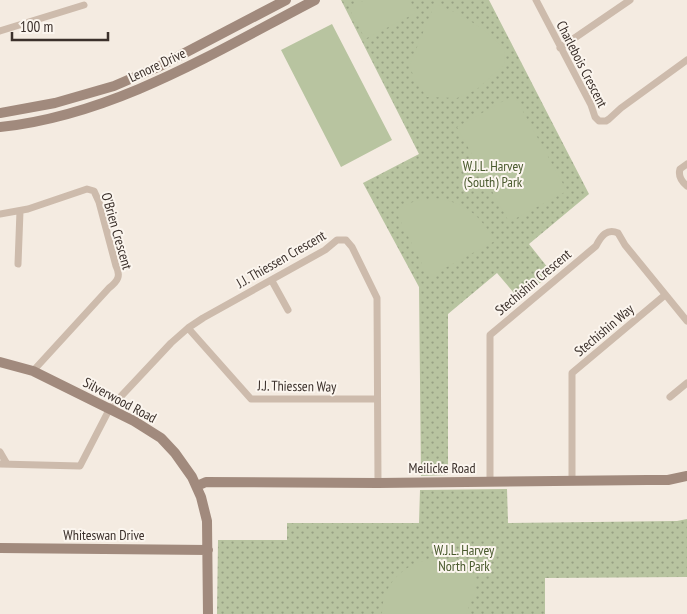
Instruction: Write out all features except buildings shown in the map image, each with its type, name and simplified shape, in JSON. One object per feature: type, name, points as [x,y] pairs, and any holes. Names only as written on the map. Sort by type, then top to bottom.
[{"type":"street","name":"Lenore Drive","points":[[0,113],[55,103],[114,86],[158,67],[286,0]]},
{"type":"street","name":"Lenore Drive","points":[[0,127],[16,126],[58,116],[124,96],[182,69],[315,0]]},
{"type":"street","name":"Charlebois Crescent","points":[[536,0],[591,105],[595,117],[602,122],[609,119],[620,108],[687,60]]},
{"type":"street","points":[[560,48],[628,0]]},
{"type":"street","points":[[0,31],[84,4]]},
{"type":"street","points":[[687,164],[680,169],[679,174],[687,186]]},
{"type":"street","name":"O'Brien Crescent","points":[[0,214],[20,211],[77,194],[87,189],[94,191],[99,202],[119,272],[119,278],[115,284],[109,288],[32,371]]},
{"type":"street","points":[[18,264],[20,211]]},
{"type":"street","name":"Stechishin Crescent","points":[[490,482],[490,335],[596,246],[604,234],[613,231],[618,233],[625,245],[687,321]]},
{"type":"street","name":"J.J. Thiessen Crescent","points":[[4,464],[80,466],[110,408],[171,343],[188,328],[325,250],[337,240],[343,239],[348,241],[377,298],[378,483]]},
{"type":"street","points":[[272,281],[288,310]]},
{"type":"street","name":"Stechishin Way","points":[[572,481],[572,373],[665,295]]},
{"type":"street","name":"J.J. Thiessen Way","points":[[188,328],[251,399],[377,399]]},
{"type":"street","name":"Silverwood Road","points":[[0,362],[32,371],[110,408],[161,438],[180,459],[196,486],[207,521],[208,614]]},
{"type":"street","points":[[670,397],[687,383]]},
{"type":"street","points":[[0,452],[4,464]]},
{"type":"street","name":"Meilicke Road","points":[[196,486],[206,482],[378,483],[668,480],[687,476]]},
{"type":"street","name":"Whiteswan Drive","points":[[0,548],[208,550]]},
{"type":"green space","name":"W.J.L. Harvey (South) Park","points":[[341,0],[489,0],[589,194],[529,244],[552,273],[520,300],[497,273],[448,314],[448,475],[421,476],[419,287],[363,183],[419,154]]},
{"type":"green space","points":[[365,0],[410,0],[416,13],[365,39],[349,8]]},
{"type":"green space","points":[[438,5],[474,23],[505,50],[504,65],[476,90],[457,98],[427,97],[414,80],[410,64],[434,6]]},
{"type":"green space","points":[[332,24],[392,140],[341,167],[281,50]]},
{"type":"green space","points":[[514,95],[567,191],[509,222],[457,127]]},
{"type":"green space","points":[[434,198],[454,203],[470,211],[484,224],[495,241],[434,274],[427,274],[395,210],[415,201]]},
{"type":"green space","name":"W.J.L. Harvey North Park","points":[[507,489],[508,523],[677,521],[687,519],[687,577],[545,578],[545,614],[217,614],[218,540],[287,540],[287,523],[419,523],[420,490]]},
{"type":"green space","points":[[430,559],[453,562],[473,573],[476,589],[466,614],[382,614],[386,594],[396,578],[411,566]]}]
